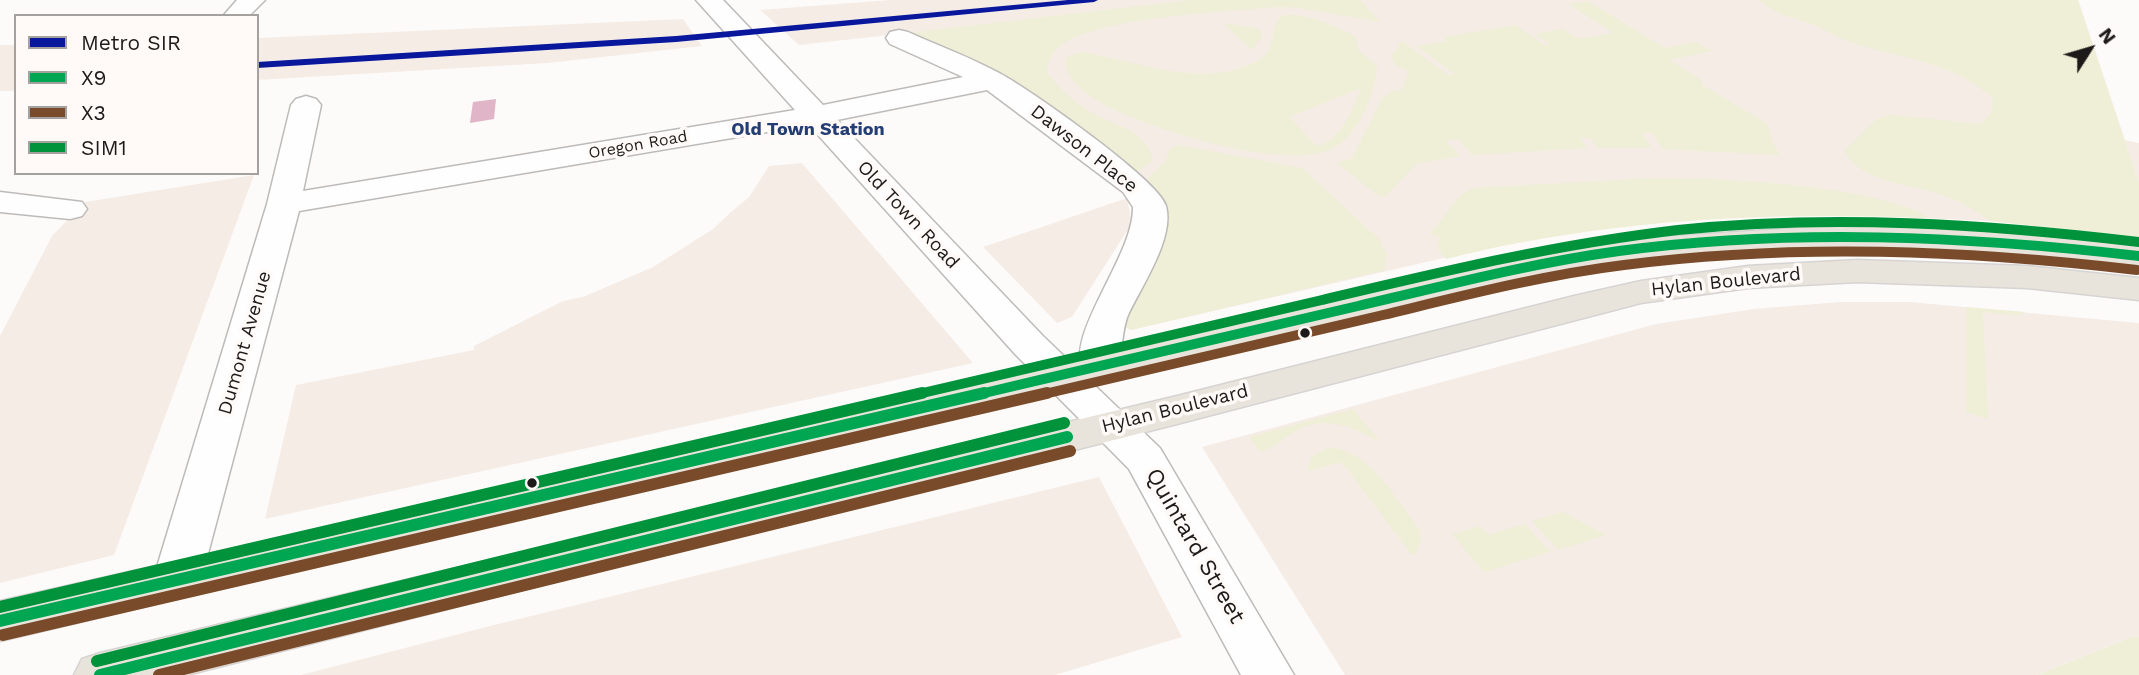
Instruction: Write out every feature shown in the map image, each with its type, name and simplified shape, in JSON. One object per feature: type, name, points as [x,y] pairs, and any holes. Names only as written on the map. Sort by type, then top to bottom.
[{"type":"main road","name":"Hylan Boulevard","points":[[0,621],[1507,272],[1645,248],[1786,237],[1884,236],[1993,241],[2139,256]]},
{"type":"main road","name":"Hylan Boulevard","points":[[100,675],[1641,292],[1784,274],[1906,271],[2027,276],[2139,289]]},
{"type":"street","points":[[236,14],[253,0]]},
{"type":"street","name":"Old Town Road","points":[[709,0],[1029,345],[1080,371],[1112,425]]},
{"type":"street","name":"Dawson Place","points":[[899,38],[992,80],[1122,174],[1139,189],[1149,205],[1151,221],[1146,239],[1104,330],[1080,371]]},
{"type":"street","name":"Oregon Road","points":[[284,204],[816,115],[992,80]]},
{"type":"street","name":"Dumont Avenue","points":[[177,580],[284,204],[306,105]]},
{"type":"street","points":[[0,202],[70,209]]},
{"type":"street","name":"Quintard Street","points":[[1112,425],[1145,459],[1268,675]]},
{"type":"shaded area","points":[[890,0],[2078,0],[2125,140],[2139,143],[2139,237],[1990,221],[1827,214],[1756,215],[1628,225],[1509,243],[1131,330],[1162,210],[908,33],[799,45],[760,10]]},
{"type":"shaded area","points":[[683,19],[702,46],[548,63],[259,80],[259,38]]},
{"type":"shaded area","points":[[0,45],[14,45],[14,91],[0,91]]},
{"type":"shaded area","points":[[496,99],[494,119],[470,123],[473,102]]},
{"type":"shaded area","points":[[802,163],[973,363],[265,519],[296,385],[474,350],[474,346],[563,301],[583,297],[653,267],[713,229],[749,197],[769,166]]},
{"type":"shaded area","points":[[254,175],[114,555],[0,583],[0,336],[52,236],[85,202]]},
{"type":"shaded area","points":[[1127,198],[1132,223],[1072,317],[1057,323],[983,247]]},
{"type":"shaded area","points":[[1840,302],[1910,302],[2139,323],[2139,637],[2134,636],[2037,675],[1345,675],[1202,447],[1656,324],[1754,309]]},
{"type":"shaded area","points":[[1099,477],[1182,637],[1055,675],[301,675],[486,627]]},
{"type":"green space","points":[[1191,0],[1360,0],[1380,22],[1293,7],[1273,7],[1129,23],[1076,37],[1058,48],[1050,58],[1047,71],[1056,84],[1082,107],[1129,130],[1148,147],[1152,156],[1151,162],[1133,175],[908,33]]},
{"type":"green space","points":[[1759,0],[2078,0],[2139,184],[2139,237],[1990,221],[1949,197],[1887,181],[1863,170],[1844,151],[1878,118],[1892,115],[1981,124],[1992,112],[1993,99],[1963,77],[1945,69],[1847,41],[1814,25],[1782,14]]},
{"type":"green space","points":[[1588,1],[1665,48],[1697,42],[1712,51],[1669,60],[1703,81],[1701,84],[1768,124],[1772,142],[1780,155],[1663,149],[1652,133],[1642,133],[1652,148],[1598,148],[1590,138],[1580,137],[1587,148],[1472,155],[1458,139],[1446,141],[1460,156],[1416,164],[1385,197],[1377,195],[1337,163],[1352,158],[1383,97],[1392,91],[1401,91],[1409,72],[1396,65],[1391,57],[1402,41],[1448,75],[1455,74],[1416,46],[1447,41],[1444,37],[1515,25],[1545,45],[1550,44],[1534,34],[1562,29],[1579,39],[1613,33],[1569,4]]},
{"type":"green space","points":[[1283,15],[1302,16],[1347,32],[1355,36],[1358,50],[1377,66],[1373,89],[1363,114],[1348,136],[1329,150],[1302,155],[1273,154],[1209,143],[1142,122],[1111,108],[1085,92],[1069,75],[1066,57],[1082,52],[1171,71],[1216,73],[1238,69],[1265,55],[1272,43],[1278,19]],"holes":[[[1361,88],[1339,131],[1325,143],[1317,146],[1289,117]]]},
{"type":"green space","points":[[1223,23],[1256,28],[1261,31],[1262,37],[1251,50]]},
{"type":"green space","points":[[1179,145],[1302,168],[1379,239],[1386,253],[1385,270],[1131,330],[1117,323],[1143,183],[1166,160],[1170,148]]},
{"type":"green space","points":[[1655,178],[1716,179],[1838,191],[1906,207],[1929,218],[1807,216],[1686,221],[1566,235],[1446,259],[1439,249],[1441,238],[1430,234],[1459,197],[1473,188]]},
{"type":"green space","points":[[1966,307],[2025,312],[2019,316],[1983,312],[1988,419],[1966,412]]},
{"type":"green space","points":[[1353,409],[1380,442],[1350,428],[1329,423],[1318,423],[1297,430],[1276,445],[1260,452],[1249,437]]},
{"type":"green space","points":[[1327,448],[1342,449],[1355,455],[1380,477],[1419,529],[1421,540],[1417,552],[1412,555],[1342,462],[1308,471],[1311,457]]},
{"type":"green space","points":[[1563,512],[1606,535],[1558,550],[1532,521]]},
{"type":"green space","points":[[1525,524],[1550,552],[1484,572],[1452,534],[1480,526],[1488,535]]},
{"type":"green space","points":[[2134,636],[2139,637],[2139,675],[2037,675]]},
{"type":"metro line","name":"SIR","points":[[259,65],[676,39],[1094,0]]},
{"type":"transit line","name":"SIM1","points":[[0,607],[1428,275],[1591,242],[1680,230],[1812,222],[1943,224],[2139,242]]},
{"type":"transit line","name":"X9","points":[[0,621],[1431,289],[1595,255],[1749,239],[1879,237],[2009,243],[2139,256]]},
{"type":"transit line","name":"X3","points":[[3,635],[1434,303],[1598,269],[1751,253],[1880,251],[2008,257],[2137,270]]},
{"type":"transit line","name":"SIM1","points":[[97,661],[1064,423]]},
{"type":"transit line","name":"X9","points":[[100,675],[1067,437]]},
{"type":"transit line","name":"X3","points":[[159,675],[1070,451]]},
{"type":"district","name":"Old Town Station","points":[[808,130]]}]
